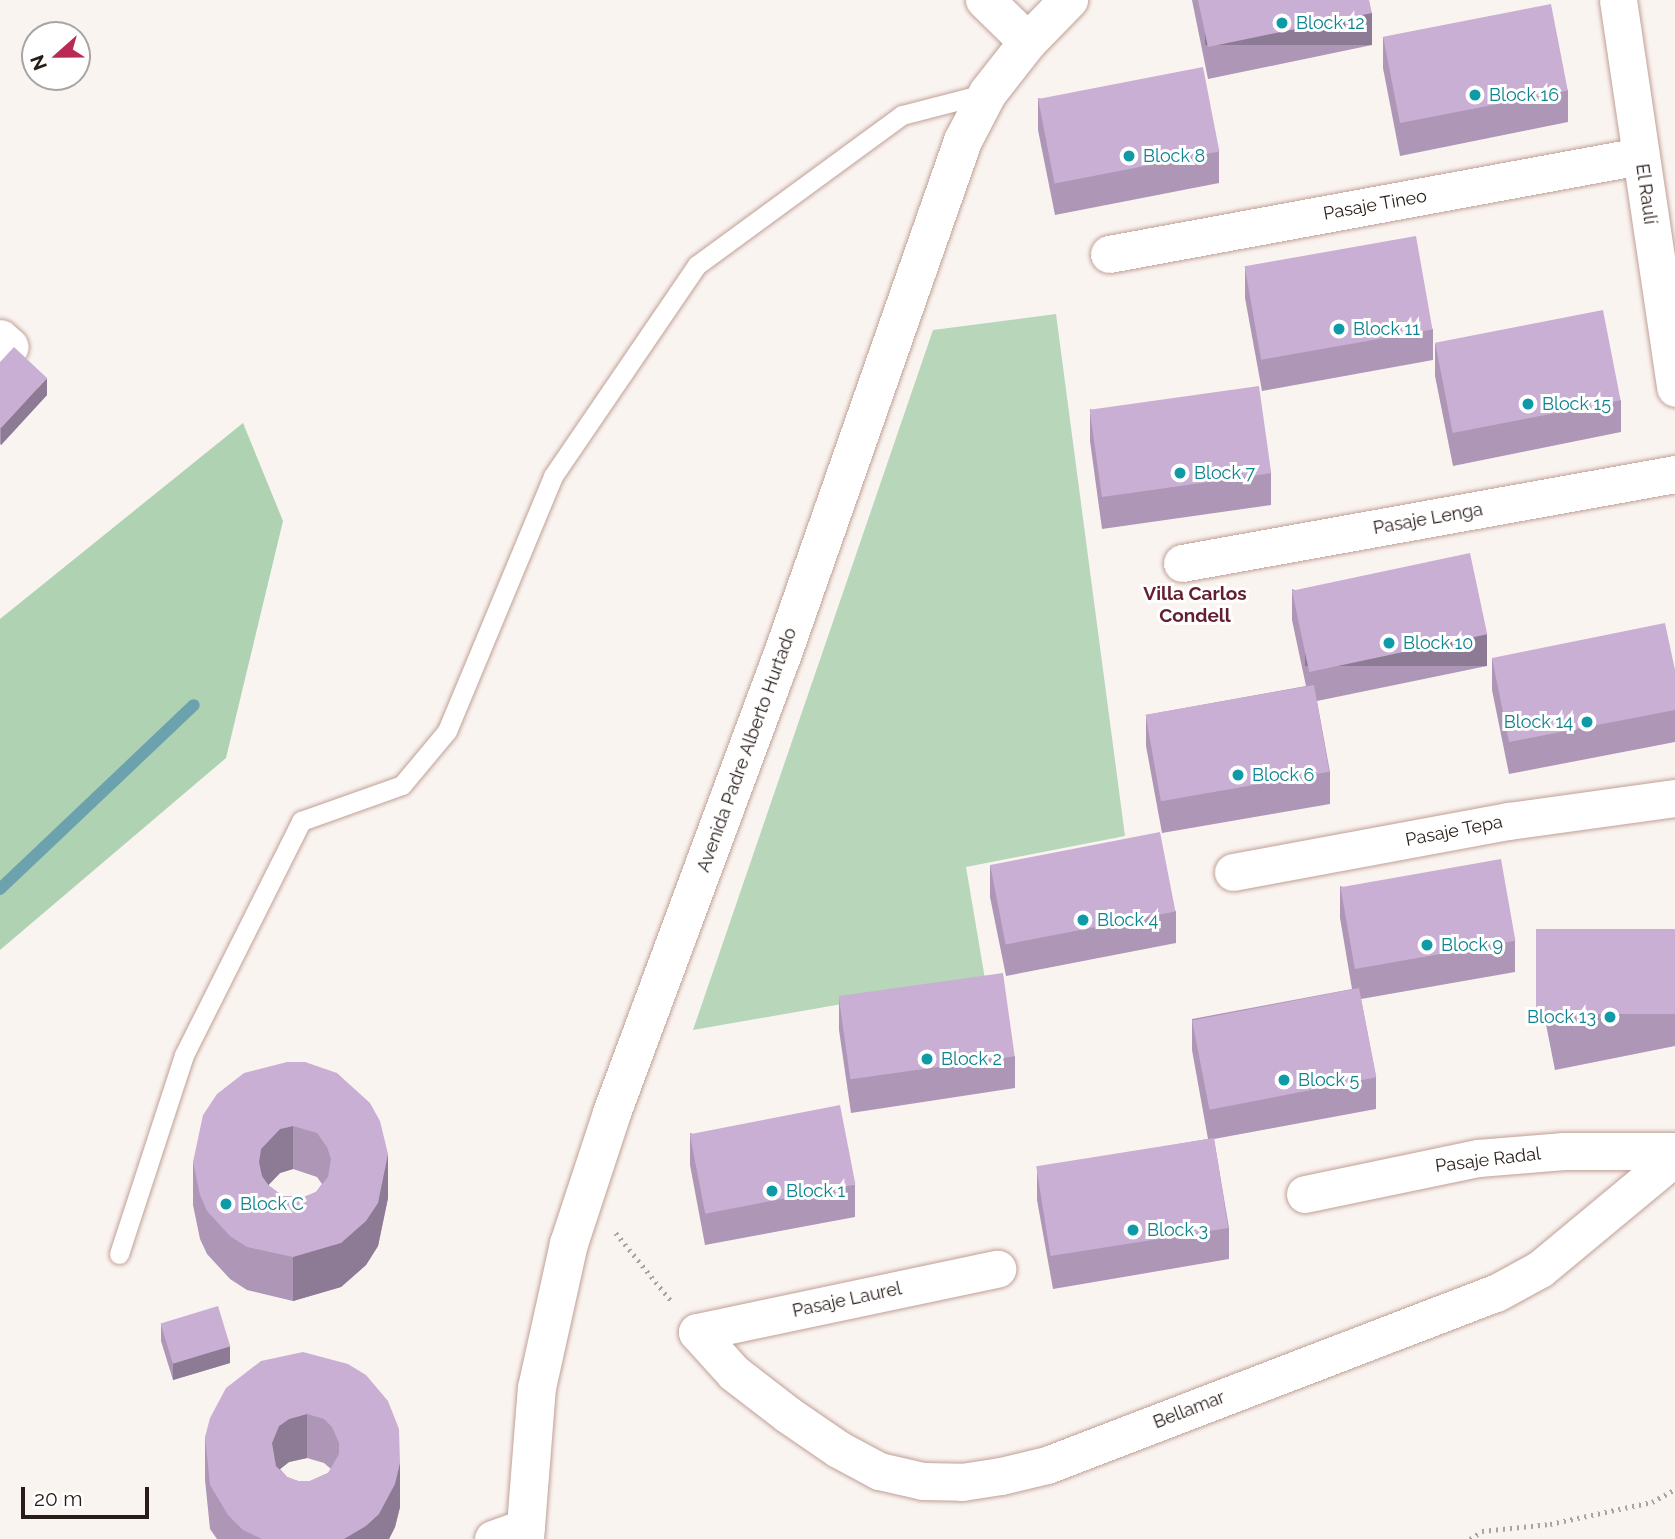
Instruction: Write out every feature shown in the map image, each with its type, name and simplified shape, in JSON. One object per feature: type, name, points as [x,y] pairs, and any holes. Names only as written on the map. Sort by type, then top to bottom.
[{"type":"main road","points":[[985,0],[1028,43]]},
{"type":"main road","name":"Avenida Padre Alberto Hurtado","points":[[515,1535],[537,1388],[569,1244],[612,1113],[790,634],[963,141],[988,93],[1028,43],[1069,0]]},
{"type":"street","name":"El Raulí","points":[[1618,0],[1675,388]]},
{"type":"street","name":"Pasaje Tineo","points":[[1109,254],[1640,156]]},
{"type":"street","name":"Pasaje Lenga","points":[[1182,563],[1675,474]]},
{"type":"street","name":"Pasaje Tepa","points":[[1233,873],[1510,821],[1675,798]]},
{"type":"street","name":"Pasaje Radal","points":[[1305,1194],[1478,1158],[1564,1151],[1675,1151]]},
{"type":"street","name":"Bellamar","points":[[697,1332],[734,1373],[787,1414],[879,1471],[923,1482],[962,1482],[1001,1476],[1046,1465],[1496,1293],[1540,1269],[1675,1157]]},
{"type":"street","name":"Pasaje Laurel","points":[[697,1332],[997,1269]]},
{"type":"lane","points":[[120,1254],[184,1055],[301,821],[402,785],[447,731],[553,476],[697,265],[902,115],[988,93]]},
{"type":"path","points":[[585,1195],[697,1332]]},
{"type":"path","points":[[1470,1539],[1482,1531],[1550,1524],[1652,1502],[1675,1489]]},
{"type":"green space","points":[[1056,314],[1125,836],[966,867],[985,979],[693,1030],[933,330]]},
{"type":"green space","points":[[243,423],[283,521],[226,758],[0,950],[0,619]]},
{"type":"building","points":[[1198,0],[1369,0],[1372,13],[1208,47]]},
{"type":"building","name":"Block 16","points":[[1551,4],[1568,90],[1400,123],[1383,37]]},
{"type":"building","name":"Block 8","points":[[1203,67],[1219,151],[1054,183],[1038,99]]},
{"type":"building","name":"Block 11","points":[[1416,236],[1432,330],[1261,360],[1245,266]]},
{"type":"building","name":"Block 15","points":[[1603,310],[1621,400],[1453,433],[1435,343]]},
{"type":"building","points":[[14,347],[47,378],[1,428],[0,362]]},
{"type":"building","name":"Block 7","points":[[1259,386],[1271,473],[1102,497],[1090,410]]},
{"type":"building","name":"Block 10","points":[[1470,553],[1487,634],[1309,672],[1292,591]]},
{"type":"building","name":"Block 14","points":[[1665,623],[1675,670],[1675,710],[1509,742],[1492,658]]},
{"type":"building","name":"Block 6","points":[[1314,685],[1329,772],[1161,801],[1146,715]]},
{"type":"building","points":[[1160,832],[1175,912],[1006,945],[990,865]]},
{"type":"building","name":"Block 9","points":[[1501,859],[1515,941],[1355,969],[1340,887]]},
{"type":"building","points":[[1536,929],[1675,929],[1675,1014],[1536,1014]]},
{"type":"building","points":[[1003,973],[1015,1056],[850,1079],[839,996]]},
{"type":"building","name":"Block 5","points":[[1359,988],[1376,1077],[1209,1110],[1192,1020]]},
{"type":"building","points":[[287,1062],[305,1062],[337,1073],[370,1103],[380,1121],[388,1154],[378,1203],[366,1221],[341,1243],[293,1257],[247,1247],[230,1236],[207,1211],[200,1195],[193,1162],[203,1115],[217,1094],[244,1073]],"holes":[[[293,1126],[317,1133],[327,1147],[331,1159],[328,1177],[316,1192],[304,1197],[283,1196],[269,1186],[262,1176],[259,1162],[261,1149],[280,1129]]]},
{"type":"building","points":[[840,1105],[855,1185],[705,1214],[690,1134]]},
{"type":"building","name":"Block 3","points":[[1214,1138],[1228,1228],[1050,1256],[1036,1166]]},
{"type":"building","points":[[218,1306],[230,1346],[173,1364],[161,1324]]},
{"type":"building","points":[[303,1352],[348,1364],[366,1375],[388,1401],[399,1429],[400,1463],[395,1484],[379,1514],[366,1526],[344,1539],[262,1539],[243,1530],[228,1515],[210,1485],[205,1437],[210,1418],[226,1388],[261,1361]],"holes":[[[307,1414],[324,1419],[332,1427],[339,1443],[339,1454],[328,1473],[310,1481],[287,1477],[276,1466],[272,1443],[279,1426],[289,1419]]]},
{"type":"waterway","points":[[0,889],[194,705]]},
{"type":"place","name":"Block 12","points":[[1282,23]]},
{"type":"place","name":"Block 16","points":[[1475,95]]},
{"type":"place","name":"Block 8","points":[[1129,156]]},
{"type":"place","name":"Block 11","points":[[1339,329]]},
{"type":"place","name":"Block 15","points":[[1528,404]]},
{"type":"place","name":"Block 7","points":[[1180,473]]},
{"type":"place","name":"Block 10","points":[[1389,643]]},
{"type":"place","name":"Block 14","points":[[1587,722]]},
{"type":"place","name":"Block 6","points":[[1238,775]]},
{"type":"place","name":"Block 4","points":[[1083,920]]},
{"type":"place","name":"Block 9","points":[[1427,945]]},
{"type":"place","name":"Block 13","points":[[1610,1017]]},
{"type":"place","name":"Block 2","points":[[927,1059]]},
{"type":"place","name":"Block 5","points":[[1284,1080]]},
{"type":"place","name":"Block 1","points":[[772,1191]]},
{"type":"place","name":"Block C","points":[[226,1204]]},
{"type":"place","name":"Block 3","points":[[1133,1230]]},
{"type":"district","name":"Villa Carlos Condell","points":[[1195,605]]}]
